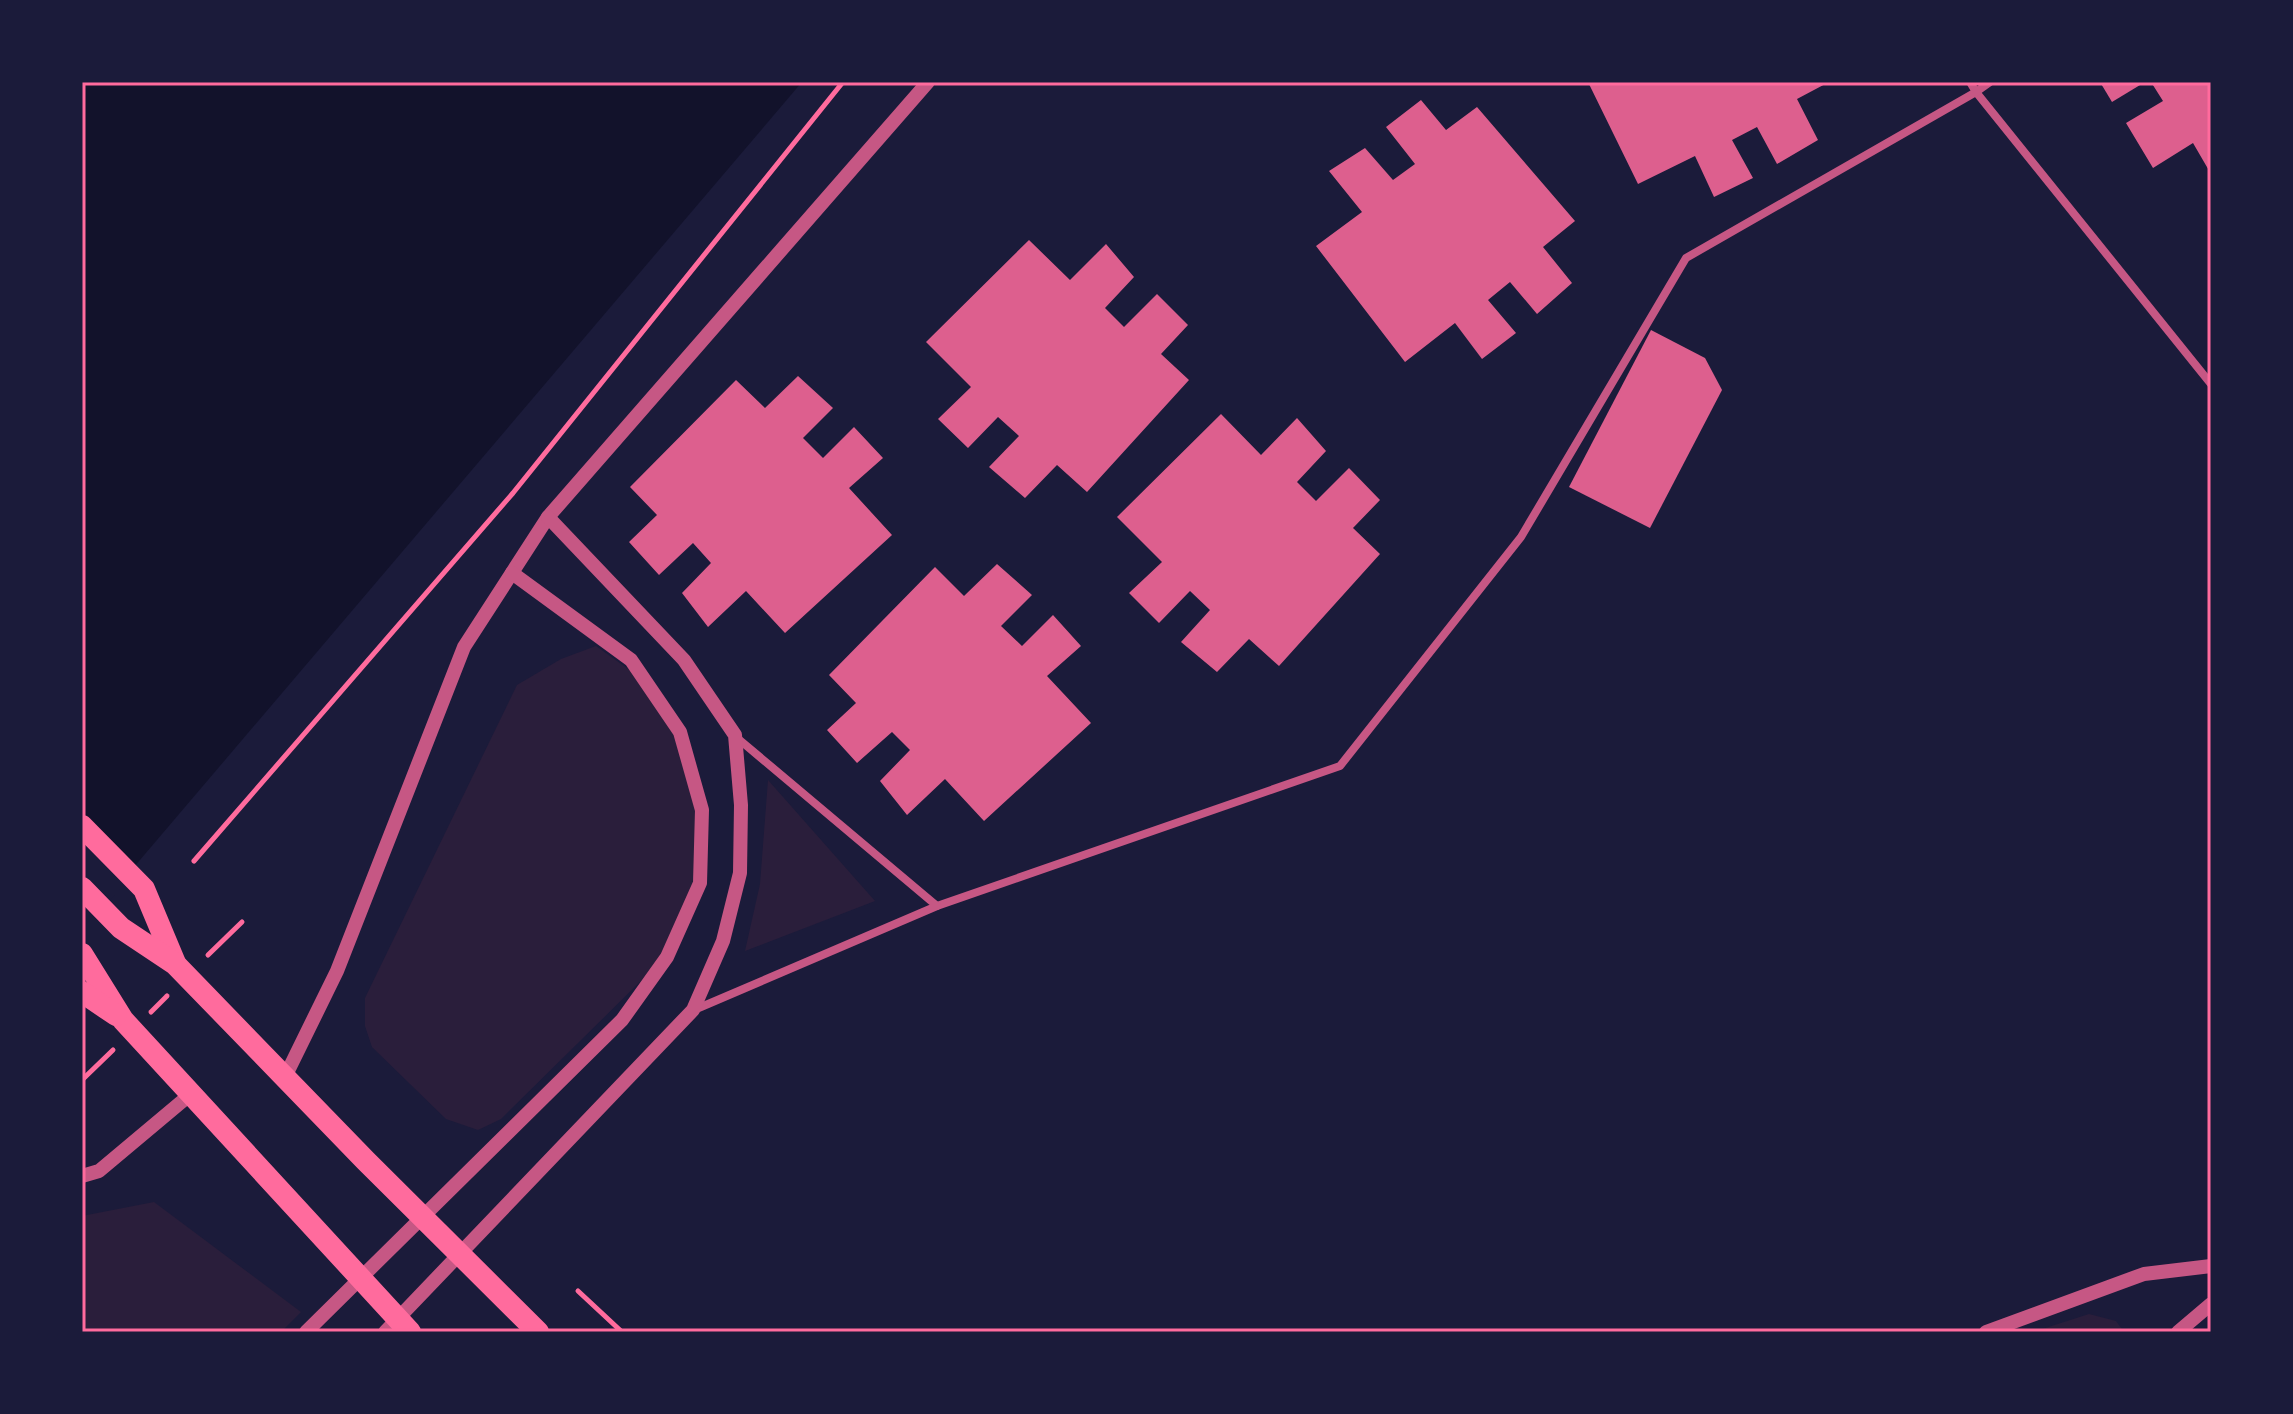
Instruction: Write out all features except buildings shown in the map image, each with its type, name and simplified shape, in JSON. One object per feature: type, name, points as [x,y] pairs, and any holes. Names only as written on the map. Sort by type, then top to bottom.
[{"type":"highway","points":[[82,826],[144,889],[175,964]]},
{"type":"highway","points":[[82,888],[121,928],[175,964],[538,1332]]},
{"type":"highway","points":[[83,955],[123,1020],[410,1332]]},
{"type":"highway","points":[[82,992],[123,1020]]},
{"type":"street","points":[[285,1077],[337,971],[464,647],[548,517],[928,82]]},
{"type":"street","points":[[1970,82],[2211,384]]},
{"type":"street","points":[[693,1010],[937,906],[1340,766],[1521,537],[1686,258],[1990,82]]},
{"type":"street","points":[[548,517],[684,660],[735,735],[937,906]]},
{"type":"street","points":[[306,1332],[622,1020],[667,957],[700,883],[702,810],[680,732],[631,660],[512,573]]},
{"type":"street","points":[[385,1332],[693,1010],[723,941],[740,873],[741,805],[735,735]]},
{"type":"street","points":[[82,1176],[99,1171],[192,1093]]},
{"type":"street","points":[[1986,1332],[2144,1274],[2211,1266]]},
{"type":"street","points":[[2178,1332],[2211,1304]]},
{"type":"path","points":[[194,861],[513,493],[843,82]]},
{"type":"path","points":[[199,964],[242,922]]},
{"type":"path","points":[[146,1017],[167,996]]},
{"type":"path","points":[[82,1080],[114,1048]]},
{"type":"path","points":[[578,1291],[622,1332]]},
{"type":"shaded area","points":[[82,82],[802,82],[111,894],[82,924]]},
{"type":"shaded area","points":[[596,646],[631,671],[663,707],[695,769],[697,884],[680,932],[652,970],[501,1119],[478,1130],[446,1119],[372,1047],[365,1026],[365,998],[517,685],[561,659]]},
{"type":"shaded area","points":[[768,780],[875,901],[745,951],[760,884]]},
{"type":"shaded area","points":[[154,1202],[301,1312],[281,1332],[82,1332],[82,1216]]},
{"type":"shaded area","points":[[2089,1314],[2116,1321],[2124,1332],[2033,1332]]},
{"type":"pier","points":[[82,812],[137,869],[82,928]]}]
